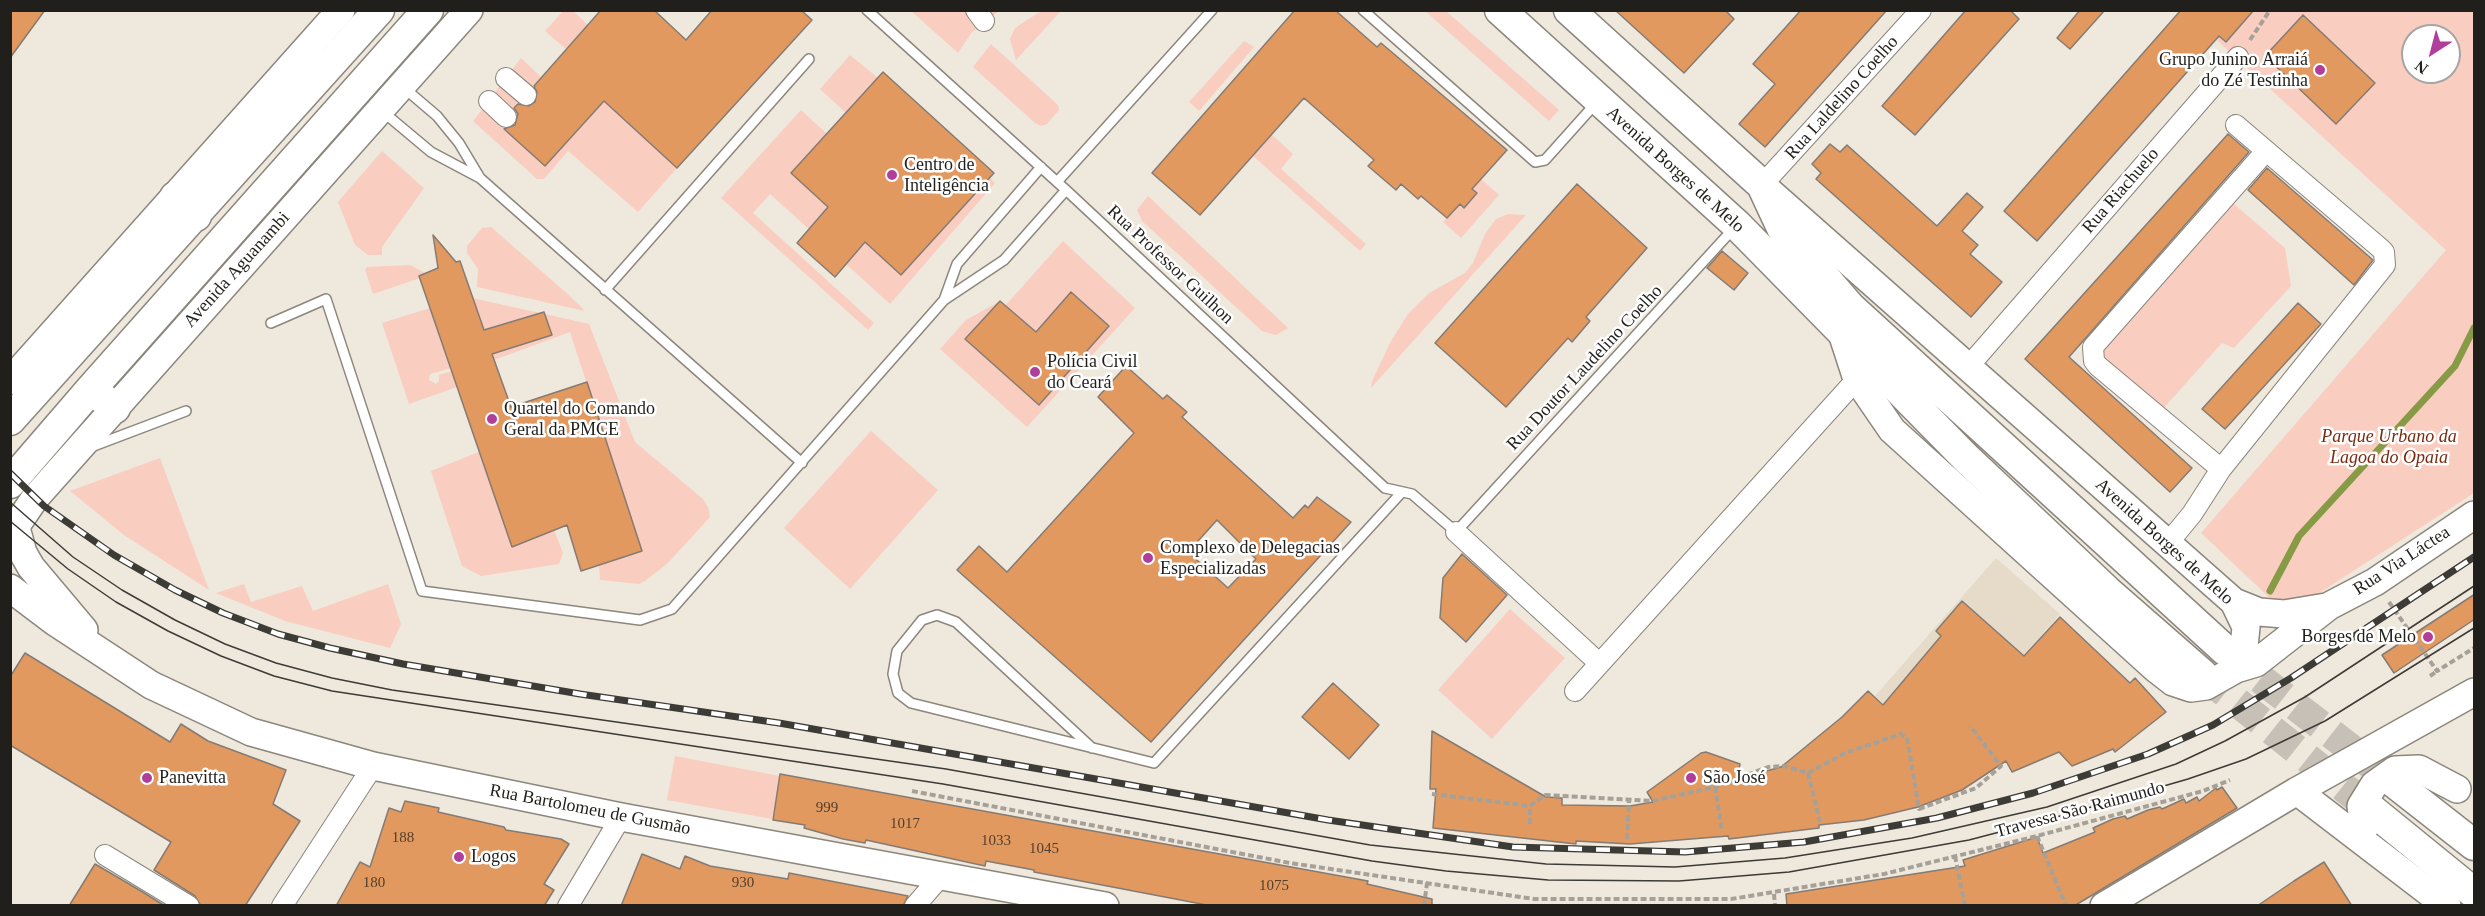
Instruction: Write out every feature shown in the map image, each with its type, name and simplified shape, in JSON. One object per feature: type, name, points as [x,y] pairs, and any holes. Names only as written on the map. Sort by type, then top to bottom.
[{"type":"main road","points":[[10,420],[186,206],[379,10]]},
{"type":"main road","name":"Avenida Aguanambi","points":[[10,483],[428,10]]},
{"type":"main road","name":"Avenida Borges de Melo","points":[[1500,10],[1737,225],[1794,281],[1843,336],[1983,475],[2202,674]]},
{"type":"main road","name":"Avenida Borges de Melo","points":[[1570,11],[1762,185],[1782,228],[1850,307],[2244,660]]},
{"type":"main road","points":[[91,389],[115,408]]},
{"type":"main road","points":[[2391,780],[2475,845]]},
{"type":"main road","points":[[2372,810],[2475,893]]},
{"type":"street","points":[[10,381],[186,206],[341,10]]},
{"type":"street","name":"Avenida Aguanambi","points":[[13,531],[36,498],[74,454],[469,10]]},
{"type":"street","name":"Rua Laldelino Coelho","points":[[1762,185],[1921,10]]},
{"type":"street","name":"Rua Riachuelo","points":[[1968,368],[2238,57]]},
{"type":"street","points":[[506,78],[526,95]]},
{"type":"street","points":[[489,102],[506,117]]},
{"type":"street","points":[[2168,543],[2192,513],[2221,469],[2385,265],[2384,252],[2380,248],[2236,125]]},
{"type":"street","points":[[2221,469],[2098,366],[2094,361],[2093,347],[2266,151]]},
{"type":"street","name":"Avenida Borges de Melo","points":[[1762,185],[2234,602],[2246,627],[2244,660],[2206,686],[2191,688],[2173,682],[2155,668],[1892,430],[1857,379],[1843,336]]},
{"type":"street","points":[[1575,691],[1857,379]]},
{"type":"street","name":"Rua Via Láctea","points":[[2244,660],[2329,606],[2375,582],[2475,515]]},
{"type":"street","name":"Rua Bartolomeu de Gusmão","points":[[13,531],[31,567],[98,648]]},
{"type":"street","points":[[1456,532],[1599,663]]},
{"type":"street","name":"Rua Bartolomeu de Gusmão","points":[[10,588],[55,622],[152,685],[251,732],[373,766],[621,817],[1105,906]]},
{"type":"street","name":"Rua Via Láctea","points":[[2234,602],[2259,612],[2284,614],[2329,606]]},
{"type":"street","points":[[2104,906],[2297,790],[2475,692]]},
{"type":"street","points":[[2396,736],[2466,796]]},
{"type":"street","points":[[282,906],[373,766]]},
{"type":"street","points":[[2372,850],[2361,823],[2361,806],[2374,785],[2395,770],[2419,769],[2466,796]]},
{"type":"street","points":[[2297,790],[2447,906]]},
{"type":"street","points":[[568,906],[621,817]]},
{"type":"street","points":[[105,855],[189,906]]},
{"type":"street","points":[[915,906],[941,876]]},
{"type":"lane","name":"Rua Professor Guilhon","points":[[867,10],[1066,190],[1385,488],[1412,494],[1456,532]]},
{"type":"lane","points":[[1057,182],[1212,10]]},
{"type":"lane","points":[[1364,10],[1535,162],[1545,160],[1599,100]]},
{"type":"lane","points":[[606,290],[809,59]]},
{"type":"lane","points":[[401,85],[437,116],[459,143],[480,178]]},
{"type":"lane","points":[[380,110],[431,152],[480,178],[802,463]]},
{"type":"lane","points":[[944,300],[957,264],[1041,167]]},
{"type":"lane","points":[[271,323],[326,299],[422,591],[640,620],[672,609],[944,300],[1004,260],[1066,190]]},
{"type":"lane","name":"Rua Doutor Laudelino Coelho","points":[[1456,532],[1737,225]]},
{"type":"lane","points":[[74,454],[186,411]]},
{"type":"lane","points":[[1092,747],[956,622],[937,615],[922,620],[897,651],[893,674],[895,683],[898,693],[911,703],[1154,763],[1402,492]]},
{"type":"path","points":[[2238,57],[2270,10]]},
{"type":"path","points":[[2375,582],[2437,671]]},
{"type":"path","points":[[2430,676],[2475,648]]},
{"type":"path","points":[[1432,794],[1530,806],[1545,795],[1652,801],[1715,787],[1768,767],[1784,766],[1808,772],[1845,753],[1905,735],[1919,809],[1976,788],[2001,766],[1970,726]]},
{"type":"path","points":[[1808,772],[1820,822]]},
{"type":"path","name":"Travessa São Raimundo","points":[[912,791],[1290,863],[1534,899],[1731,899],[1774,894],[1884,874],[2203,791],[2230,780]]},
{"type":"path","points":[[1715,787],[1722,832]]},
{"type":"path","points":[[1627,839],[1629,801]]},
{"type":"path","points":[[1530,806],[1530,824]]},
{"type":"path","points":[[2037,836],[2066,906]]},
{"type":"path","points":[[1955,856],[1965,906]]},
{"type":"path","points":[[1424,906],[1427,883]]},
{"type":"path","points":[[1774,894],[1775,906]]},
{"type":"shaded area","points":[[1996,558],[2060,614],[1939,751],[1875,696]]},
{"type":"green space","points":[[563,11],[573,11],[588,25],[566,49],[545,31]]},
{"type":"green space","points":[[911,11],[999,11],[972,32],[958,53]]},
{"type":"green space","points":[[1041,11],[1061,11],[1016,60],[1010,39],[1015,28]]},
{"type":"green space","points":[[1425,11],[1446,11],[1559,110],[1549,121]]},
{"type":"green space","name":"Parque Urbano da Lagoa do Opaia","points":[[2185,11],[2474,11],[2474,493],[2310,599],[2273,601],[2201,533],[2446,250]]},
{"type":"green space","points":[[1244,41],[1254,47],[1199,111],[1189,102]]},
{"type":"green space","points":[[991,44],[1058,105],[1059,110],[1047,124],[1041,126],[1035,123],[973,67]]},
{"type":"green space","points":[[850,55],[878,78],[846,113],[820,89]]},
{"type":"green space","points":[[521,58],[541,77],[500,125],[545,166],[604,101],[677,168],[638,212],[568,151],[544,179],[537,179],[473,121]]},
{"type":"green space","points":[[801,110],[827,134],[791,173],[828,207],[809,229],[770,194],[753,213],[874,323],[868,330],[721,198]]},
{"type":"green space","points":[[1271,134],[1293,154],[1281,169],[1366,244],[1360,251],[1253,156]]},
{"type":"green space","points":[[382,151],[424,188],[382,247],[382,255],[368,255],[355,245],[338,202]]},
{"type":"green space","points":[[989,177],[995,183],[890,304],[846,264],[865,242]]},
{"type":"green space","points":[[1481,179],[1499,195],[1461,238],[1443,222],[1460,204],[1464,207],[1476,194],[1472,189]]},
{"type":"green space","points":[[1148,196],[1288,328],[1276,335],[1262,331],[1142,221],[1137,210]]},
{"type":"green space","points":[[2234,204],[2285,248],[2291,286],[2234,348],[2222,343],[2162,410],[2099,356]]},
{"type":"green space","points":[[1508,214],[1526,215],[1371,388],[1372,381],[1391,341],[1408,314],[1429,293],[1465,273],[1473,263],[1485,234],[1496,219]]},
{"type":"green space","points":[[491,227],[585,311],[477,287],[478,269],[467,253],[467,246],[482,228]]},
{"type":"green space","points":[[1063,241],[1135,308],[1027,427],[940,349],[966,320],[1000,301],[965,339],[1040,405],[1109,326],[1071,293],[1036,332],[1005,306]]},
{"type":"green space","points":[[410,265],[425,273],[419,276],[420,278],[373,294],[365,270],[367,267]]},
{"type":"green space","points":[[472,298],[540,313],[499,325],[507,349],[552,335],[545,314],[589,324],[635,442],[703,499],[708,507],[710,517],[668,563],[645,581],[639,584],[600,580],[599,565],[641,550],[570,332],[494,360]]},
{"type":"green space","points":[[430,308],[451,368],[430,374],[429,380],[436,384],[439,381],[439,375],[452,371],[457,387],[409,404],[382,323]]},
{"type":"green space","points":[[871,431],[938,490],[850,589],[784,528]]},
{"type":"green space","points":[[479,452],[554,530],[563,553],[559,564],[481,576],[462,566],[431,471]]},
{"type":"green space","points":[[160,458],[209,590],[124,535],[70,491]]},
{"type":"green space","points":[[244,584],[251,602],[302,586],[313,611],[388,584],[401,624],[390,648],[285,621],[216,593]]},
{"type":"green space","points":[[1510,609],[1565,658],[1492,739],[1438,690]]},
{"type":"green space","points":[[675,756],[780,776],[772,819],[667,800]]},
{"type":"building","points":[[10,10],[45,10],[10,58]]},
{"type":"building","points":[[601,10],[654,10],[686,40],[712,10],[801,10],[812,20],[677,168],[604,101],[545,166],[504,129],[515,125],[518,114],[514,108],[518,104],[529,106],[535,102],[537,92],[534,86]]},
{"type":"building","points":[[1295,10],[1335,10],[1377,47],[1381,43],[1507,150],[1472,189],[1477,193],[1464,208],[1460,204],[1447,218],[1421,196],[1418,199],[1401,184],[1396,190],[1368,166],[1374,160],[1304,98],[1200,215],[1152,173]]},
{"type":"building","points":[[1615,10],[1725,10],[1734,19],[1684,73]]},
{"type":"building","points":[[1801,10],[1887,10],[1765,147],[1739,124],[1775,84],[1753,64]]},
{"type":"building","points":[[1966,10],[2010,10],[2019,19],[1915,135],[1882,106]]},
{"type":"building","points":[[2080,10],[2105,10],[2070,49],[2057,38]]},
{"type":"building","points":[[2181,10],[2254,10],[2226,42],[2219,36],[2037,241],[2004,211]]},
{"type":"building","name":"Grupo Junino Arraiá do Zé Testinha","points":[[2303,15],[2375,83],[2336,124],[2265,56]]},
{"type":"building","name":"Centro de Inteligência","points":[[883,72],[994,173],[901,275],[865,242],[835,277],[797,243],[828,207],[791,173]]},
{"type":"building","points":[[2228,134],[2249,152],[2069,357],[2192,468],[2170,492],[2025,359]]},
{"type":"building","points":[[1830,144],[1840,152],[1847,145],[1937,226],[1967,193],[1983,207],[1962,231],[1978,245],[1970,254],[2002,282],[1971,317],[1816,179],[1821,173],[1812,164]]},
{"type":"building","points":[[2267,168],[2373,260],[2354,285],[2248,190]]},
{"type":"building","points":[[1577,184],[1647,248],[1586,317],[1590,321],[1572,342],[1568,338],[1506,407],[1435,343]]},
{"type":"building","points":[[433,235],[456,262],[460,261],[484,330],[544,312],[552,335],[492,354],[511,407],[587,382],[642,551],[581,571],[567,525],[512,547],[419,276],[438,268]]},
{"type":"building","points":[[1722,251],[1748,273],[1734,290],[1707,268]]},
{"type":"building","name":"Polícia Civil do Ceará","points":[[1071,292],[1109,326],[1039,405],[965,339],[1000,301],[1036,332]]},
{"type":"building","points":[[2298,303],[2321,324],[2225,429],[2202,409]]},
{"type":"building","points":[[1126,366],[1163,399],[1167,395],[1187,412],[1182,417],[1293,518],[1305,505],[1308,508],[1317,497],[1351,522],[1151,742],[957,570],[979,546],[1007,572],[1134,433],[1098,397]],"holes":[[[1217,520],[1256,559],[1228,588],[1188,552]]]},
{"type":"building","points":[[1462,554],[1507,595],[1466,642],[1440,618],[1443,578]]},
{"type":"building","name":"Borges de Melo","points":[[2475,594],[2475,619],[2394,673],[2382,655]]},
{"type":"building","points":[[1962,601],[2024,656],[2060,617],[2130,683],[2135,678],[2166,712],[2115,752],[2113,749],[2072,766],[2059,752],[2012,772],[2006,761],[1962,790],[1918,807],[1864,820],[1819,825],[1819,828],[1729,839],[1728,836],[1630,844],[1576,841],[1576,844],[1433,828],[1436,789],[1430,789],[1432,731],[1546,797],[1562,798],[1562,805],[1630,806],[1653,802],[1647,792],[1701,753],[1706,752],[1740,764],[1737,779],[1781,767],[1842,717],[1868,691],[1883,705],[1941,636],[1936,631]]},
{"type":"building","name":"Panevitta","points":[[25,653],[170,742],[181,724],[208,741],[286,770],[273,804],[300,821],[245,906],[201,906],[195,896],[154,870],[171,842],[10,745],[10,677]]},
{"type":"building","points":[[1333,683],[1379,725],[1349,759],[1302,717]]},
{"type":"building","points":[[780,774],[1368,881],[1367,884],[1432,899],[1432,906],[1212,906],[986,861],[985,866],[866,840],[865,843],[843,839],[804,828],[805,825],[773,820]]},
{"type":"building","points":[[2222,787],[2237,808],[2074,906],[1787,906],[1786,894],[1965,866],[1963,860],[2037,837],[2043,853],[2095,832],[2093,828],[2113,819],[2125,816],[2127,819],[2148,810],[2160,807],[2162,809],[2184,799],[2186,803],[2197,797],[2199,801],[2216,788],[2217,790]]},
{"type":"building","points":[[405,801],[439,808],[438,812],[504,827],[506,830],[561,839],[569,844],[544,884],[554,890],[544,906],[336,906],[360,862],[370,867],[389,808],[401,812]]},
{"type":"building","points":[[642,854],[680,869],[685,856],[710,866],[788,879],[789,873],[908,896],[903,906],[621,906]]},
{"type":"building","points":[[2324,862],[2352,906],[2257,906],[2294,881]]},
{"type":"building","points":[[95,864],[141,891],[165,906],[69,906]]},
{"type":"waterway","points":[[2270,591],[2299,536],[2455,366],[2474,328]]},
{"type":"tunnel","points":[[2225,651],[2391,780]]},
{"type":"tunnel","points":[[2202,674],[2372,810]]},
{"type":"tram line","points":[[10,502],[73,557],[122,590],[175,620],[225,644],[276,663],[332,678],[392,690],[946,769],[1370,845],[1546,864],[1675,867],[1785,858],[1912,838],[2047,807],[2176,764],[2225,741],[2305,697],[2474,586]]},
{"type":"tram line","points":[[10,521],[68,569],[116,602],[168,631],[221,656],[274,676],[332,691],[943,784],[1372,861],[1446,871],[1548,880],[1679,881],[1789,872],[1969,840],[2053,818],[2188,779],[2246,759],[2325,721],[2474,628]]},
{"type":"railway","points":[[10,473],[44,506],[114,555],[175,590],[223,613],[278,634],[330,648],[403,664],[580,694],[779,723],[1328,820],[1513,847],[1685,852],[1804,842],[1937,818],[2033,793],[2148,754],[2213,725],[2291,678],[2474,557]]},
{"type":"place","name":"Grupo Junino Arraiá do Zé Testinha","points":[[2320,70]]},
{"type":"place","name":"Centro de Inteligência","points":[[892,175]]},
{"type":"place","name":"Polícia Civil do Ceará","points":[[1035,372]]},
{"type":"place","name":"Quartel do Comando Geral da PMCE","points":[[492,419]]},
{"type":"place","name":"Complexo de Delegacias Especializadas","points":[[1148,558]]},
{"type":"place","name":"Borges de Melo","points":[[2428,637]]},
{"type":"place","name":"Panevitta","points":[[147,778]]},
{"type":"place","name":"São José","points":[[1691,778]]},
{"type":"place","name":"Logos","points":[[459,857]]}]
